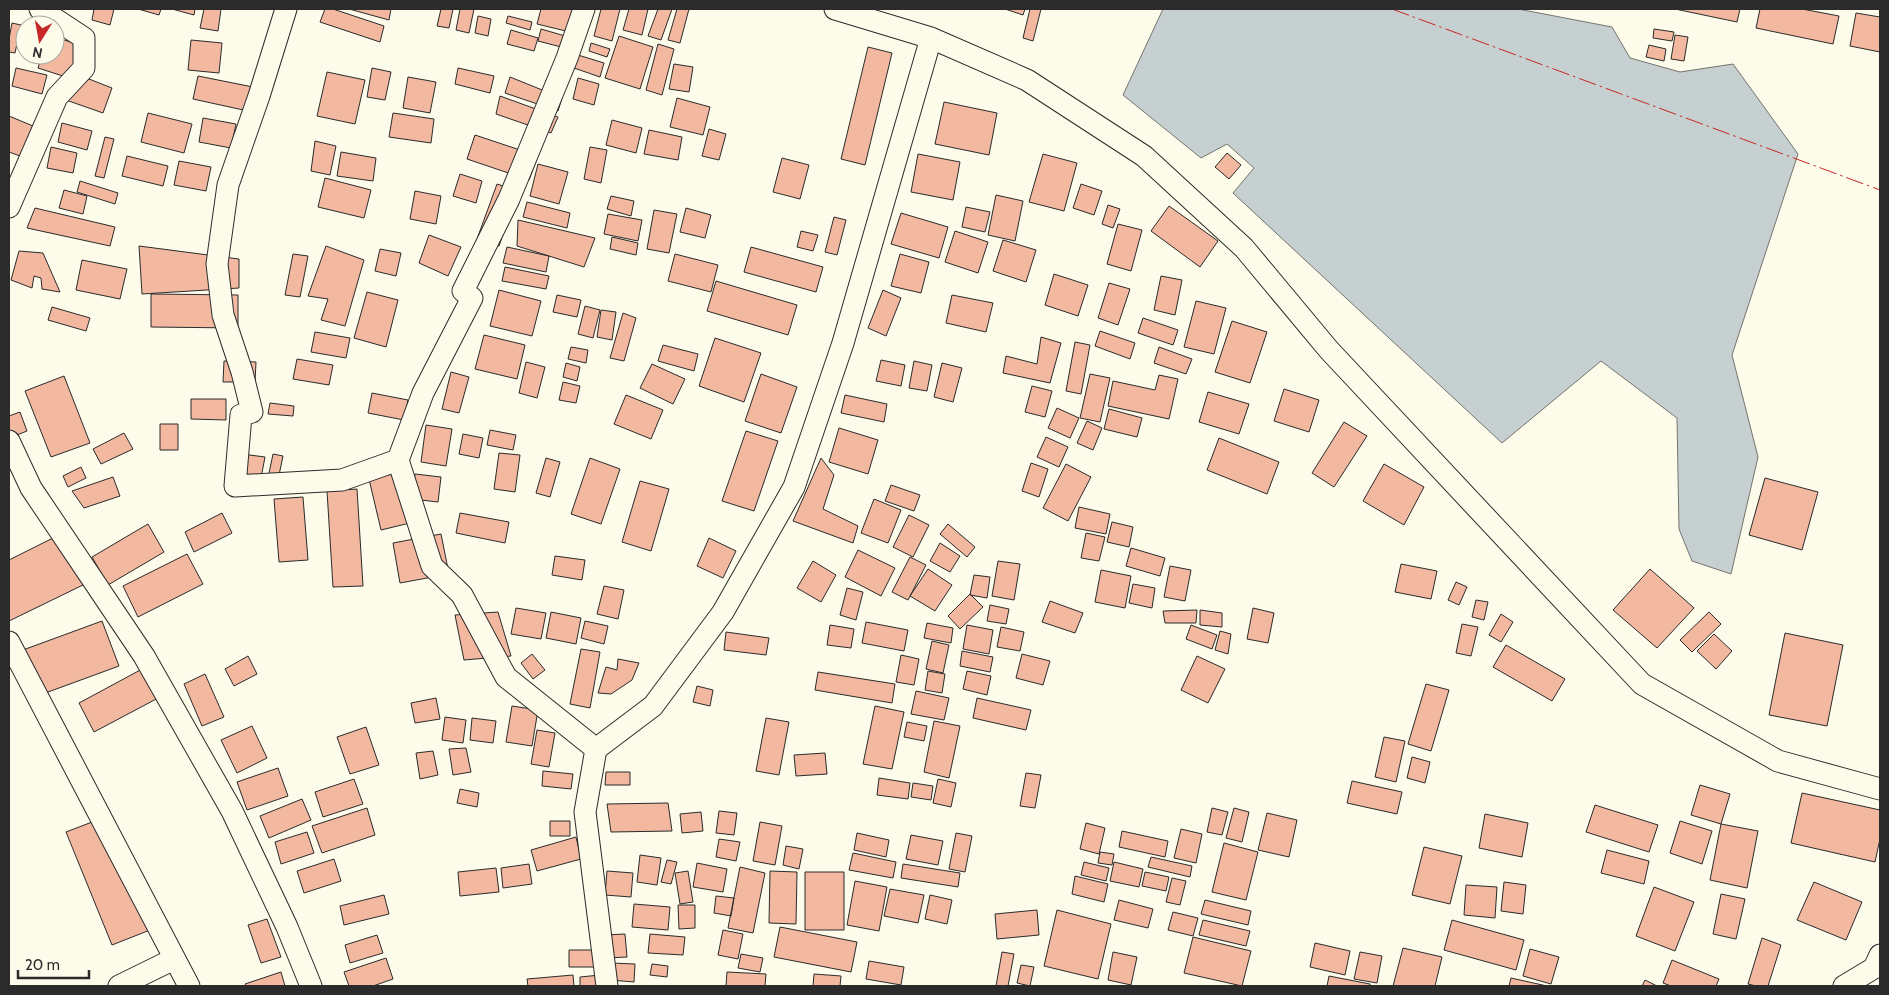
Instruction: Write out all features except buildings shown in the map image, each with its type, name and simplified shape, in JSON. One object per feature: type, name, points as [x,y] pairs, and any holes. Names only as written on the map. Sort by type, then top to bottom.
[{"type":"street","points":[[9,207],[56,97],[84,68],[84,38],[40,9]]},
{"type":"street","points":[[286,9],[259,96],[228,185],[216,264],[223,315],[242,372],[252,412],[240,414],[236,486],[342,480],[398,460]]},
{"type":"street","points":[[584,9],[567,58],[509,199],[463,291],[472,298],[423,393],[398,460],[432,566],[462,595],[506,677],[596,749]]},
{"type":"street","points":[[834,9],[931,38],[1027,80],[1144,156],[1244,248],[1329,350],[1642,684],[1778,760],[1880,789]]},
{"type":"street","points":[[607,986],[585,812],[596,749],[653,706],[723,612],[794,486],[843,343],[931,38]]},
{"type":"street","points":[[9,441],[31,488],[144,656],[232,811],[288,927],[311,986]]},
{"type":"street","points":[[9,642],[189,986]]},
{"type":"street","points":[[1844,986],[1874,968],[1880,955]]},
{"type":"street","points":[[119,986],[174,959]]},
{"type":"shaded area","points":[[1163,9],[1518,9],[1612,27],[1630,58],[1680,72],[1733,64],[1798,154],[1732,355],[1758,457],[1731,574],[1692,561],[1679,529],[1677,418],[1601,361],[1502,443],[1233,193],[1254,168],[1227,144],[1201,158],[1123,95]]},
{"type":"power","points":[[1392,9],[1880,190]]}]
